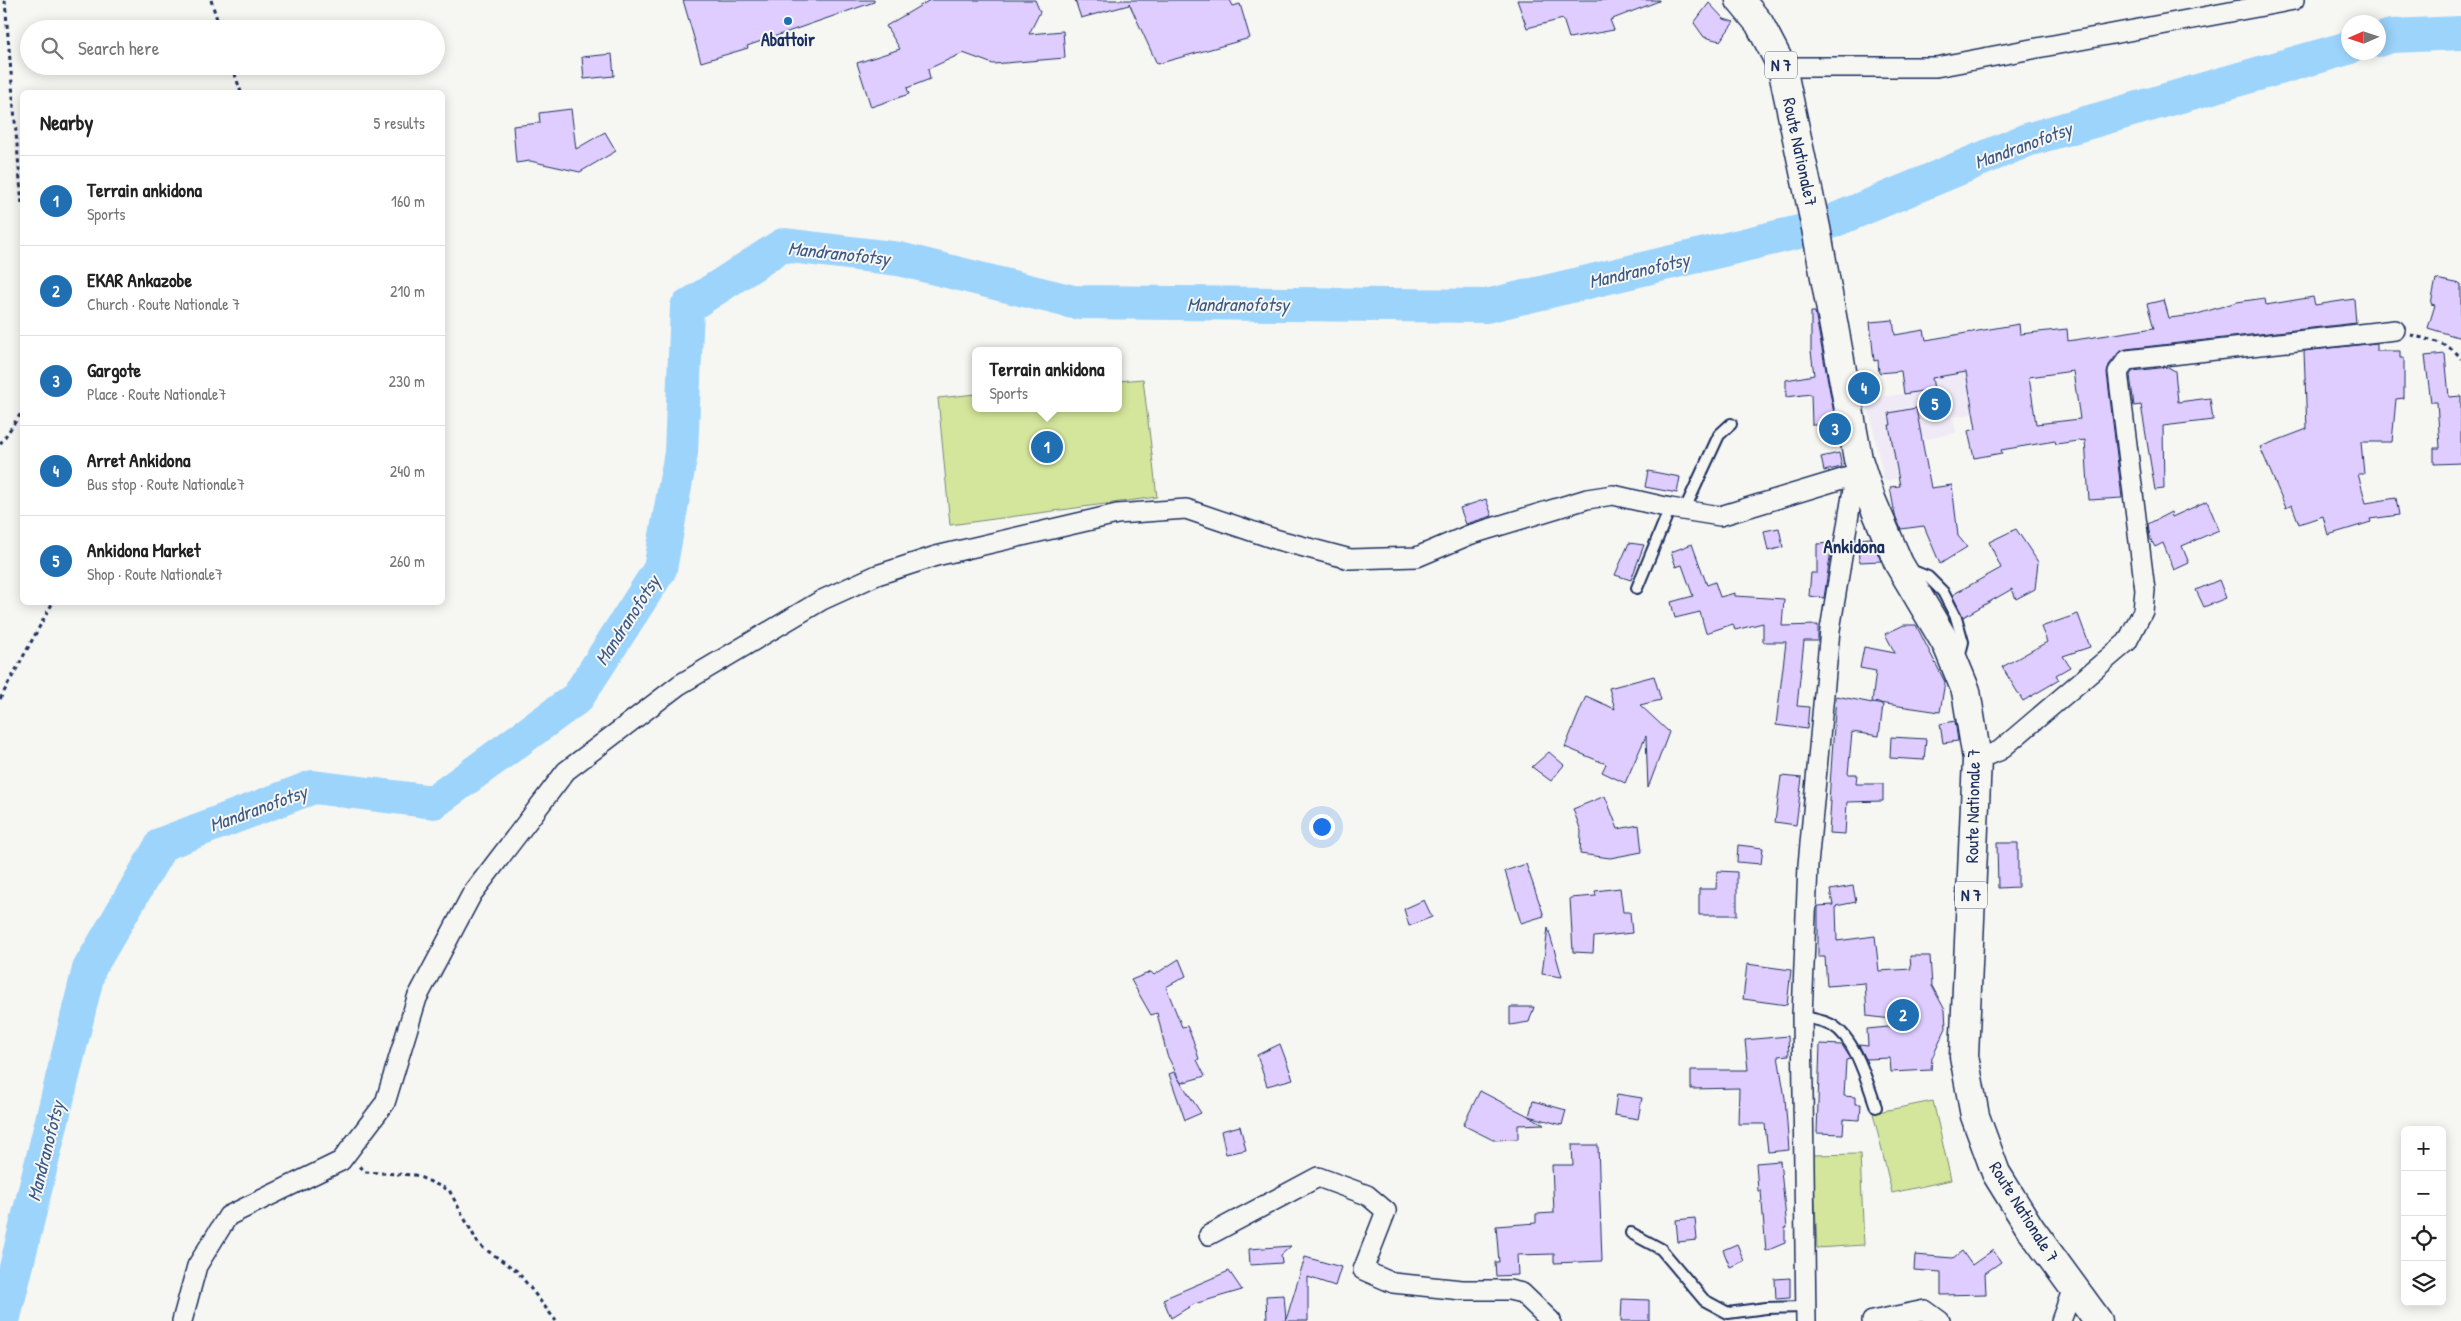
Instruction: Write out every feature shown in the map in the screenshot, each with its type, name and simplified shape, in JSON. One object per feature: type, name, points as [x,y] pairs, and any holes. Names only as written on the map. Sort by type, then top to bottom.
[{"type":"main road","name":"Route Nationale7","points":[[1740,0],[1759,23],[1782,67],[1833,315],[1856,467]]},
{"type":"main road","name":"Route Nationale 7","points":[[1856,467],[1899,564],[1947,645],[1966,691],[1976,759],[1964,1056],[1975,1116],[1996,1173],[2030,1228],[2098,1321]]},
{"type":"street","points":[[1782,67],[1936,67],[2294,0]]},
{"type":"street","points":[[1976,759],[1999,751],[2127,642],[2143,611],[2145,590],[2118,372],[2127,360],[2394,330]]},
{"type":"street","points":[[182,1321],[197,1266],[228,1216],[341,1161],[384,1103],[417,998],[472,894],[566,771],[679,685],[822,600],[877,575],[936,556],[1117,514],[1186,509],[1278,540],[1350,559],[1417,557],[1469,535],[1587,499],[1613,495],[1720,516],[1856,467],[1830,630],[1808,865],[1802,1016],[1805,1314]]},
{"type":"street","points":[[1209,1235],[1318,1177],[1367,1195],[1386,1211],[1363,1270],[1392,1283],[1462,1290],[1509,1290],[1522,1293],[1551,1321]]},
{"type":"street","points":[[2061,1321],[2073,1288]]},
{"type":"street","points":[[1872,1321],[1926,1310],[1940,1321]]},
{"type":"lane","points":[[1637,588],[1677,509],[1719,435],[1731,424]]},
{"type":"lane","points":[[1802,1016],[1831,1025],[1843,1034],[1859,1061],[1876,1107]]},
{"type":"lane","points":[[1631,1233],[1661,1249],[1704,1300],[1728,1313],[1805,1314]]},
{"type":"path","points":[[5,0],[20,181]]},
{"type":"path","points":[[211,0],[217,20]]},
{"type":"path","points":[[235,75],[240,90]]},
{"type":"path","points":[[2394,330],[2444,345],[2458,353],[2461,359]]},
{"type":"path","points":[[0,444],[20,415]]},
{"type":"path","points":[[0,699],[51,605]]},
{"type":"path","points":[[348,1152],[365,1172],[415,1175],[449,1190],[479,1245],[516,1271],[556,1321]]},
{"type":"shaded area","points":[[1924,330],[1926,340],[1989,330],[2003,408],[1953,417],[1956,433],[1922,440],[1928,473],[1884,481],[1867,399],[1904,394],[1896,335]]},
{"type":"green space","points":[[1143,379],[1157,497],[950,525],[938,398],[972,394],[972,412],[1122,412],[1122,381]]},
{"type":"green space","points":[[1933,1101],[1951,1180],[1892,1193],[1873,1113]]},
{"type":"green space","points":[[1860,1154],[1864,1245],[1817,1248],[1813,1155]]},
{"type":"building","points":[[683,0],[874,0],[874,2],[747,46],[748,48],[701,62]]},
{"type":"building","points":[[930,0],[1035,0],[1040,12],[1029,34],[1063,31],[1065,58],[993,64],[963,53],[928,69],[930,79],[907,88],[909,94],[871,107],[857,63],[900,49],[886,26]]},
{"type":"building","points":[[1075,0],[1230,0],[1233,6],[1240,4],[1250,38],[1157,64],[1129,3],[1129,5],[1081,18]]},
{"type":"building","points":[[1517,0],[1659,1],[1610,20],[1614,30],[1569,38],[1563,19],[1527,28]]},
{"type":"building","points":[[1709,3],[1724,19],[1734,22],[1720,41],[1704,37],[1694,23]]},
{"type":"building","points":[[612,54],[614,76],[584,79],[582,57]]},
{"type":"building","points":[[571,109],[576,149],[605,132],[616,151],[580,172],[530,161],[516,163],[513,126],[540,123],[539,113]]},
{"type":"building","points":[[2436,279],[2461,284],[2461,338],[2428,328],[2435,305],[2431,304]]},
{"type":"building","points":[[2313,297],[2315,305],[2354,299],[2356,323],[2126,349],[2118,353],[2109,365],[2107,373],[2122,498],[2089,500],[2085,440],[2056,444],[2055,441],[2001,450],[2002,453],[1974,458],[1968,431],[1976,429],[1966,372],[1932,378],[1934,389],[1904,394],[1901,371],[1879,373],[1878,360],[1874,361],[1870,322],[1893,320],[1895,335],[1924,330],[1926,340],[2019,324],[2020,334],[2067,329],[2068,341],[2154,328],[2147,304],[2164,300],[2169,318],[2194,315],[2237,302],[2265,298],[2266,305]],"holes":[[[2073,371],[2080,419],[2036,424],[2029,377]]]},
{"type":"building","points":[[1811,312],[1815,312],[1838,435],[1828,436],[1826,425],[1812,425],[1811,394],[1786,397],[1786,380],[1814,375],[1811,351]]},
{"type":"building","points":[[2377,343],[2377,351],[2400,351],[2400,358],[2404,358],[2404,398],[2396,399],[2392,442],[2361,442],[2364,474],[2358,474],[2366,503],[2396,498],[2399,515],[2370,519],[2371,522],[2328,535],[2323,516],[2299,524],[2292,505],[2286,508],[2260,447],[2307,429],[2304,351]]},
{"type":"building","points":[[2445,354],[2449,397],[2461,396],[2461,463],[2434,464],[2434,448],[2440,448],[2437,402],[2431,402],[2425,356]]},
{"type":"building","points":[[2168,367],[2175,371],[2178,402],[2210,398],[2213,420],[2163,426],[2164,489],[2155,490],[2141,405],[2134,406],[2130,375],[2133,371]]},
{"type":"building","points":[[1916,408],[1931,488],[1952,485],[1958,536],[1967,547],[1940,564],[1924,526],[1901,529],[1895,515],[1890,487],[1900,486],[1889,425],[1891,425],[1889,413]]},
{"type":"building","points":[[1839,453],[1842,467],[1824,471],[1821,457]]},
{"type":"building","points":[[1648,471],[1680,477],[1677,493],[1645,487]]},
{"type":"building","points":[[1486,499],[1492,516],[1466,524],[1460,508]]},
{"type":"building","points":[[2207,501],[2219,530],[2182,546],[2189,563],[2174,570],[2163,543],[2155,547],[2150,538],[2148,524],[2171,512],[2172,517]]},
{"type":"building","points":[[1779,528],[1783,547],[1768,551],[1764,531]]},
{"type":"building","points":[[2016,529],[2038,562],[2035,589],[2016,599],[2012,589],[1963,617],[1952,595],[2001,568],[1989,542]]},
{"type":"building","points":[[1871,538],[1881,561],[1859,562],[1858,539]]},
{"type":"building","points":[[1629,543],[1644,545],[1631,580],[1615,575]]},
{"type":"building","points":[[1832,543],[1824,598],[1809,596],[1811,573],[1817,573],[1817,544]]},
{"type":"building","points":[[1692,544],[1707,585],[1715,582],[1720,597],[1735,593],[1735,596],[1784,599],[1782,626],[1818,625],[1818,641],[1804,641],[1797,706],[1809,707],[1807,729],[1776,725],[1786,642],[1763,642],[1763,623],[1735,630],[1733,624],[1706,633],[1700,612],[1675,618],[1671,602],[1693,596],[1682,565],[1676,567],[1671,552]]},
{"type":"building","points":[[2219,580],[2226,598],[2204,607],[2196,590]]},
{"type":"building","points":[[2078,614],[2090,647],[2063,656],[2070,667],[2056,675],[2059,680],[2023,701],[2002,667],[2047,642],[2041,627]]},
{"type":"building","points":[[1904,625],[1916,625],[1945,682],[1940,712],[1872,702],[1876,671],[1860,668],[1864,647],[1895,653],[1885,634]]},
{"type":"building","points":[[1654,676],[1661,700],[1640,705],[1669,732],[1648,788],[1646,736],[1625,783],[1602,772],[1606,764],[1565,747],[1586,696],[1615,709],[1609,688]]},
{"type":"building","points":[[1836,696],[1883,705],[1879,736],[1852,732],[1848,774],[1857,774],[1856,784],[1883,784],[1883,801],[1847,802],[1845,834],[1829,833],[1831,801],[1829,801]]},
{"type":"building","points":[[1955,721],[1958,741],[1943,743],[1940,724]]},
{"type":"building","points":[[1891,737],[1926,739],[1924,760],[1890,758]]},
{"type":"building","points":[[1549,752],[1564,765],[1551,781],[1532,767]]},
{"type":"building","points":[[1781,776],[1802,778],[1796,825],[1775,822]]},
{"type":"building","points":[[1605,796],[1618,829],[1639,825],[1642,852],[1610,858],[1580,854],[1581,831],[1573,809]]},
{"type":"building","points":[[1997,843],[2018,843],[2018,887],[1998,888]]},
{"type":"building","points":[[1738,845],[1763,848],[1761,864],[1737,862]]},
{"type":"building","points":[[1526,864],[1544,916],[1521,923],[1505,871]]},
{"type":"building","points":[[1717,871],[1737,872],[1737,915],[1699,915],[1699,889],[1716,889]]},
{"type":"building","points":[[1853,886],[1856,902],[1836,906],[1837,941],[1875,936],[1879,971],[1911,969],[1910,956],[1930,956],[1932,986],[1945,1010],[1946,1028],[1932,1058],[1931,1070],[1891,1072],[1890,1058],[1866,1059],[1859,1045],[1868,1046],[1867,1029],[1899,1026],[1899,1020],[1867,1016],[1865,983],[1827,986],[1825,957],[1818,957],[1818,906],[1833,905],[1830,890]]},
{"type":"building","points":[[1620,888],[1623,912],[1630,912],[1632,933],[1594,937],[1593,953],[1573,952],[1570,898],[1596,896],[1595,891]]},
{"type":"building","points":[[1424,900],[1432,917],[1409,926],[1404,909]]},
{"type":"building","points":[[1548,928],[1562,977],[1542,974]]},
{"type":"building","points":[[1179,959],[1186,976],[1166,987],[1182,1027],[1187,1026],[1199,1059],[1197,1060],[1205,1076],[1181,1083],[1167,1055],[1157,1013],[1151,1015],[1131,980],[1151,972],[1154,975]]},
{"type":"building","points":[[1747,964],[1791,970],[1787,1005],[1743,999]]},
{"type":"building","points":[[1510,1007],[1534,1007],[1529,1022],[1510,1025]]},
{"type":"building","points":[[1788,1036],[1789,1055],[1778,1056],[1785,1098],[1789,1150],[1768,1152],[1765,1124],[1738,1124],[1739,1088],[1691,1089],[1691,1070],[1748,1070],[1745,1040]]},
{"type":"building","points":[[1280,1044],[1293,1079],[1267,1086],[1257,1055]]},
{"type":"building","points":[[1820,1044],[1842,1045],[1851,1059],[1846,1060],[1844,1096],[1855,1097],[1855,1104],[1861,1104],[1860,1120],[1844,1119],[1843,1134],[1817,1133]]},
{"type":"building","points":[[1174,1072],[1201,1113],[1185,1120],[1169,1074]]},
{"type":"building","points":[[1480,1091],[1544,1124],[1518,1125],[1518,1139],[1493,1140],[1463,1125]]},
{"type":"building","points":[[1617,1094],[1642,1098],[1638,1119],[1614,1115]]},
{"type":"building","points":[[1533,1101],[1566,1110],[1562,1125],[1529,1116]]},
{"type":"building","points":[[1240,1126],[1246,1150],[1226,1154],[1221,1131]]},
{"type":"building","points":[[1572,1145],[1598,1145],[1602,1261],[1554,1263],[1554,1254],[1517,1255],[1518,1275],[1496,1276],[1495,1262],[1499,1262],[1496,1226],[1536,1223],[1536,1214],[1554,1213],[1552,1165],[1573,1165]]},
{"type":"building","points":[[1780,1161],[1787,1228],[1785,1228],[1785,1243],[1766,1251],[1761,1191],[1758,1191],[1756,1163]]},
{"type":"building","points":[[1695,1218],[1697,1240],[1678,1242],[1676,1220]]},
{"type":"building","points":[[1737,1244],[1744,1261],[1730,1267],[1723,1250]]},
{"type":"building","points":[[1291,1246],[1281,1255],[1282,1263],[1250,1265],[1249,1249]]},
{"type":"building","points":[[1993,1250],[2001,1262],[1985,1273],[1986,1294],[1941,1295],[1941,1272],[1914,1270],[1915,1255],[1953,1258],[1962,1251],[1972,1265]]},
{"type":"building","points":[[1305,1257],[1341,1267],[1335,1286],[1308,1277],[1308,1321],[1267,1321],[1266,1296],[1284,1295],[1286,1320]]},
{"type":"building","points":[[1229,1271],[1242,1290],[1194,1304],[1171,1318],[1163,1299]]},
{"type":"building","points":[[1790,1278],[1790,1298],[1776,1299],[1775,1279]]},
{"type":"building","points":[[1622,1299],[1649,1300],[1649,1321],[1621,1321]]},
{"type":"waterway","name":"Mandranofotsy","points":[[2386,38],[2461,33]]},
{"type":"waterway","name":"Mandranofotsy","points":[[3,1321],[89,969],[162,844],[313,787],[434,802],[577,698],[660,569],[681,453],[687,307],[783,245],[899,259],[1073,302],[1486,306],[1816,228],[2027,140],[2341,50]]},
{"type":"place","name":"Abattoir","points":[[788,21]]},
{"type":"place","name":"Arret Ankidona","points":[[1864,388]]},
{"type":"place","name":"Ankidona Market","points":[[1935,404]]},
{"type":"place","name":"Gargote","points":[[1835,429]]},
{"type":"place","name":"Terrain ankidona","points":[[1047,447]]},
{"type":"place","name":"EKAR Ankazobe","points":[[1903,1015]]},
{"type":"district","name":"Ankidona","points":[[1854,546]]}]
